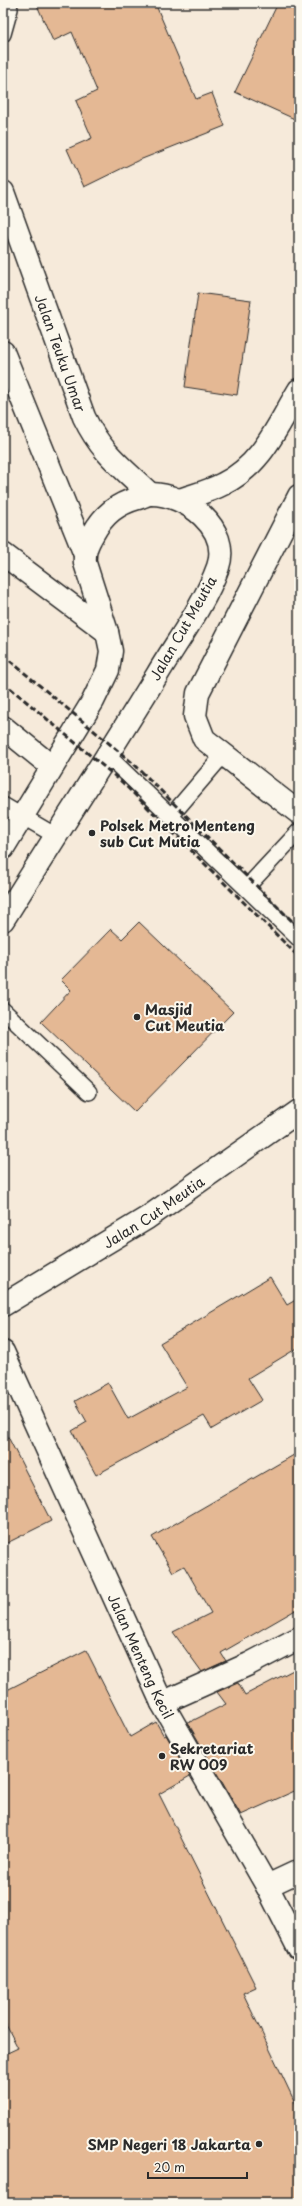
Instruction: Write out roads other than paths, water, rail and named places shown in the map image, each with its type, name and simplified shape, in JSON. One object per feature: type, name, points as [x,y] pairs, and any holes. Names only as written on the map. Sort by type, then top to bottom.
[{"type":"main road","name":"Jalan Teuku Umar","points":[[3,192],[84,417],[94,438],[110,458],[150,494]]},
{"type":"main road","points":[[3,352],[84,552],[88,575],[107,632],[111,651],[108,670],[93,701],[51,766],[3,848]]},
{"type":"main road","points":[[180,500],[223,484],[246,469],[260,456],[299,390]]},
{"type":"main road","name":"Jalan Cut Meutia","points":[[3,920],[106,754],[129,720],[205,595],[218,566],[220,549],[216,533],[199,512],[180,500],[150,494],[123,502],[114,507],[95,530],[84,552]]},
{"type":"main road","points":[[299,496],[198,693],[195,716],[204,738],[299,813]]},
{"type":"main road","points":[[3,554],[107,632]]},
{"type":"main road","points":[[3,727],[51,766]]},
{"type":"main road","name":"Jalan Cut Meutia","points":[[3,1305],[147,1218],[299,1111]]},
{"type":"main road","name":"Jalan Menteng Kecil","points":[[3,1352],[162,1703],[267,1886],[299,1949]]},
{"type":"main road","points":[[162,1703],[249,1664],[299,1638]]},
{"type":"main road","points":[[267,1886],[299,1871]]},
{"type":"lane","points":[[3,34],[10,9],[8,3]]},
{"type":"lane","points":[[106,754],[299,939]]},
{"type":"lane","points":[[171,816],[224,754]]},
{"type":"lane","points":[[3,806],[56,836]]},
{"type":"lane","points":[[247,888],[299,830]]},
{"type":"lane","points":[[3,1010],[88,1092]]},
{"type":"railway","points":[[3,655],[135,765],[299,928]]},
{"type":"railway","points":[[3,682],[122,782],[299,957]]},
{"type":"place","name":"Polsek Metro Menteng sub Cut Mutia","points":[[92,833]]},
{"type":"place","name":"Masjid Cut Meutia","points":[[137,1017]]},
{"type":"place","name":"Sekretariat RW 009","points":[[162,1756]]},
{"type":"place","name":"SMP Negeri 18 Jakarta","points":[[259,2144]]}]
